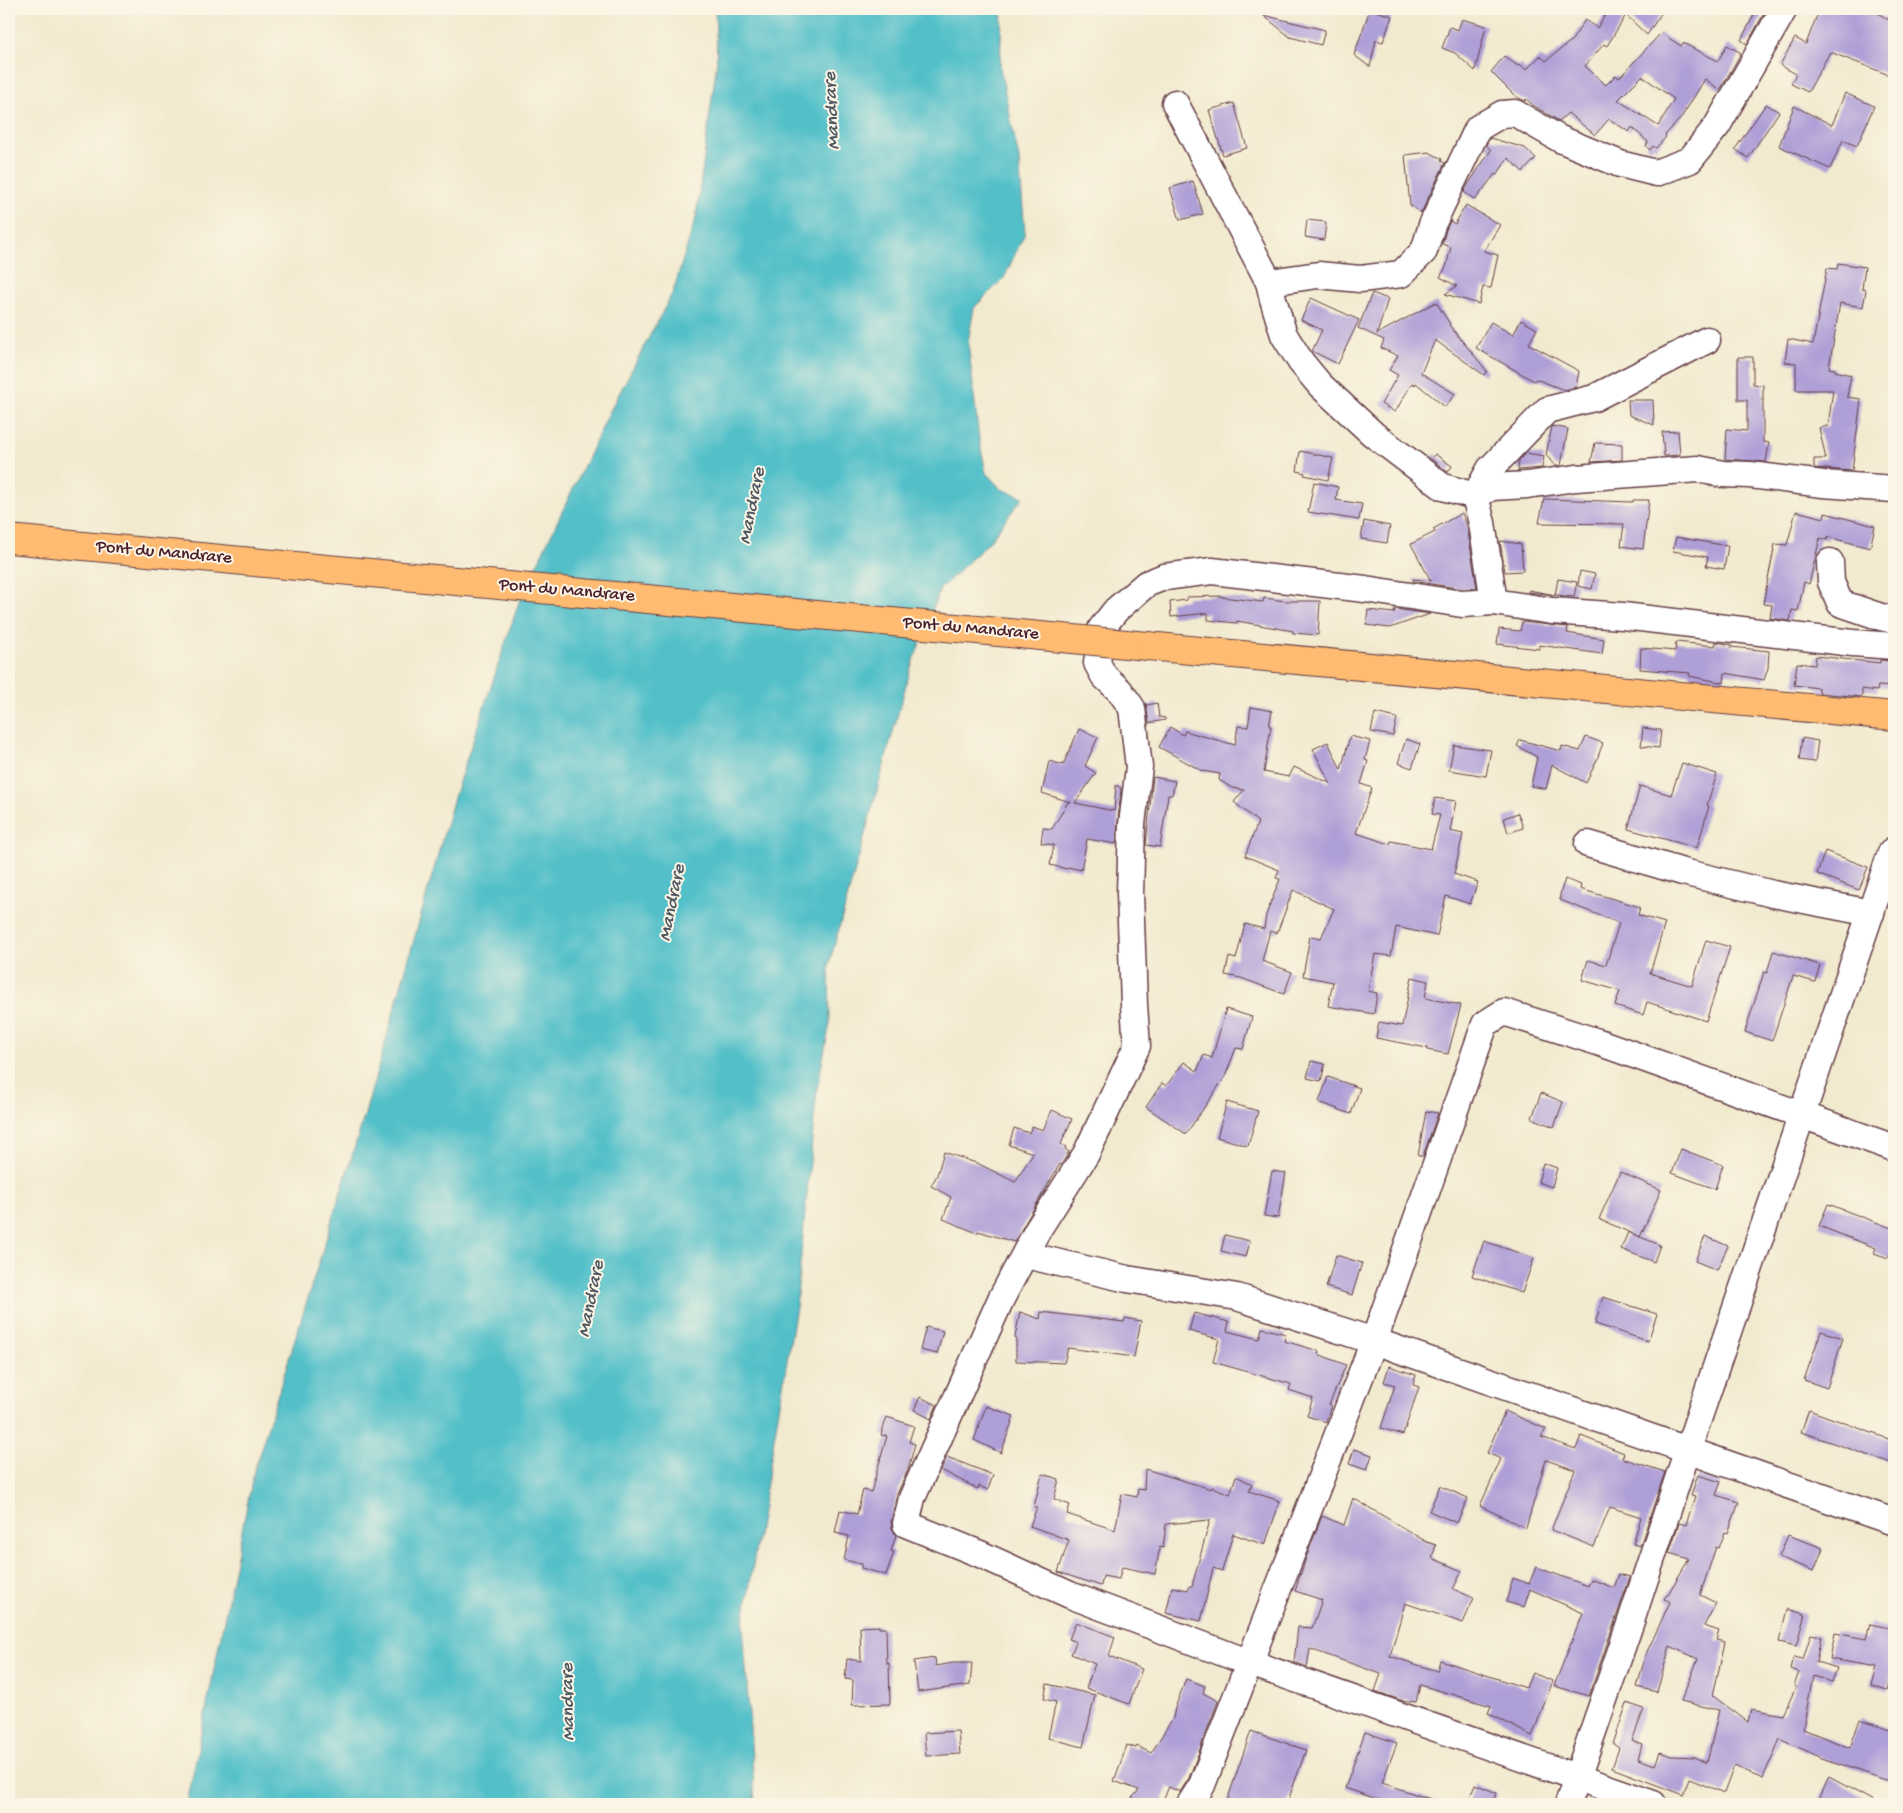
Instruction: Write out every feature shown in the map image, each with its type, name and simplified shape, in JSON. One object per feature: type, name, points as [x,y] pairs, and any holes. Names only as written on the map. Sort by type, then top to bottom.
[{"type":"main road","name":"Pont du Mandrare","points":[[9,539],[1894,716]]},
{"type":"street","points":[[1269,282],[1318,275],[1360,279],[1401,274],[1424,250],[1432,225],[1478,128],[1502,114],[1515,113],[1560,139],[1629,166],[1656,173],[1690,160],[1716,126],[1784,9]]},
{"type":"street","points":[[1175,103],[1269,282],[1284,335],[1301,362],[1320,385],[1373,434],[1443,487],[1476,496],[1492,487],[1527,485],[1576,478],[1698,469],[1723,474],[1894,489]]},
{"type":"street","points":[[1494,602],[1476,496],[1490,469],[1547,410],[1594,398],[1707,340]]},
{"type":"street","points":[[1830,562],[1831,582],[1840,603],[1894,620]]},
{"type":"street","points":[[1653,1804],[1250,1663],[1070,1595],[980,1554],[906,1524],[912,1498],[1001,1299],[1026,1255],[1037,1231],[1086,1154],[1137,1046],[1130,893],[1132,824],[1139,767],[1132,708],[1120,691],[1104,676],[1097,663],[1101,628],[1116,610],[1146,584],[1164,577],[1212,571],[1365,588],[1462,604],[1494,602],[1552,611],[1623,616],[1843,642],[1894,646]]},
{"type":"street","points":[[1588,844],[1683,872],[1773,894],[1871,913]]},
{"type":"street","points":[[1568,1804],[1891,853],[1894,850]]},
{"type":"street","points":[[1190,1804],[1202,1785],[1374,1341],[1485,1024],[1504,1012],[1601,1043],[1894,1148]]},
{"type":"street","points":[[1026,1255],[1127,1279],[1237,1297],[1374,1341],[1894,1522]]},
{"type":"water","name":"Mandrare","points":[[715,9],[1002,9],[1000,68],[1019,159],[1025,233],[1004,278],[974,308],[968,342],[979,439],[986,473],[1001,489],[1023,497],[988,543],[940,589],[910,670],[829,965],[830,1023],[817,1089],[796,1307],[743,1625],[755,1804],[187,1804],[254,1471],[365,1114],[455,794],[519,602],[611,409],[673,292],[696,217],[717,61]]},
{"type":"building","points":[[1370,9],[1392,16],[1383,42],[1376,40],[1370,67],[1354,55]]},
{"type":"building","points":[[1609,9],[1664,9],[1647,35],[1626,15],[1607,46],[1604,44],[1585,66],[1606,85],[1616,75],[1619,78],[1661,33],[1681,46],[1683,43],[1718,61],[1727,45],[1741,53],[1720,90],[1705,79],[1681,118],[1656,148],[1653,146],[1650,150],[1646,146],[1648,142],[1632,127],[1629,132],[1609,119],[1595,135],[1568,113],[1559,121],[1526,99],[1525,101],[1515,96],[1491,72],[1504,56],[1518,66],[1520,64],[1526,70],[1540,56],[1546,61],[1572,40],[1585,20],[1597,28]],"holes":[[[1642,76],[1674,99],[1658,126],[1618,100]]]},
{"type":"building","points":[[1757,9],[1766,10],[1747,44],[1741,40]]},
{"type":"building","points":[[1822,9],[1871,9],[1894,23],[1894,77],[1830,52],[1808,92],[1791,84],[1796,74],[1780,65],[1795,38],[1806,44],[1816,18]]},
{"type":"building","points":[[1263,15],[1325,30],[1321,45],[1290,37]]},
{"type":"building","points":[[1462,19],[1486,26],[1475,71],[1455,53],[1442,48],[1450,27],[1458,30]]},
{"type":"building","points":[[1845,93],[1874,106],[1857,146],[1843,140],[1830,169],[1779,146],[1794,106],[1832,125]]},
{"type":"building","points":[[1234,103],[1247,148],[1223,155],[1209,110]]},
{"type":"building","points":[[1766,104],[1779,112],[1748,158],[1735,149]]},
{"type":"building","points":[[1490,138],[1525,148],[1536,158],[1523,172],[1508,158],[1497,175],[1495,174],[1475,200],[1464,192],[1491,150],[1486,145]]},
{"type":"building","points":[[1429,152],[1442,159],[1441,161],[1445,163],[1421,213],[1410,205],[1405,155]]},
{"type":"building","points":[[1193,181],[1203,214],[1180,220],[1170,188]]},
{"type":"building","points":[[1466,205],[1500,225],[1484,251],[1498,255],[1491,288],[1483,287],[1479,304],[1445,294],[1457,286],[1440,277],[1446,267],[1451,247],[1442,244],[1446,230],[1450,221],[1455,224]]},
{"type":"building","points":[[1307,220],[1326,222],[1324,240],[1305,237]]},
{"type":"building","points":[[1838,263],[1865,267],[1862,289],[1866,290],[1863,307],[1840,303],[1829,368],[1851,375],[1847,397],[1861,399],[1852,471],[1814,468],[1814,459],[1826,459],[1819,428],[1828,426],[1833,390],[1796,390],[1796,363],[1785,362],[1788,339],[1813,344],[1827,268],[1837,269]]},
{"type":"building","points":[[1372,293],[1388,299],[1377,334],[1436,302],[1449,325],[1487,371],[1484,375],[1435,340],[1421,373],[1455,394],[1445,407],[1416,383],[1415,385],[1412,383],[1395,412],[1381,404],[1398,375],[1389,370],[1398,356],[1381,348],[1384,340],[1358,328]]},
{"type":"building","points":[[1311,298],[1359,320],[1338,364],[1312,351],[1322,330],[1301,320]]},
{"type":"building","points":[[1521,320],[1537,329],[1529,344],[1579,371],[1576,387],[1564,390],[1536,379],[1534,381],[1476,348],[1491,322],[1513,335]]},
{"type":"building","points":[[1738,357],[1753,357],[1753,384],[1763,385],[1763,442],[1769,443],[1766,462],[1725,459],[1727,429],[1747,431],[1747,400],[1738,400]]},
{"type":"building","points":[[1628,400],[1653,400],[1654,425],[1629,415]]},
{"type":"building","points":[[1552,426],[1568,429],[1561,465],[1555,466],[1546,455]]},
{"type":"building","points":[[1678,431],[1680,455],[1664,456],[1662,432]]},
{"type":"building","points":[[1595,443],[1622,444],[1622,460],[1591,462]]},
{"type":"building","points":[[1300,451],[1333,458],[1328,480],[1304,475],[1305,473],[1297,471]]},
{"type":"building","points":[[1526,453],[1544,456],[1542,468],[1518,470],[1519,460]]},
{"type":"building","points":[[1435,454],[1452,466],[1448,472],[1431,459]]},
{"type":"building","points":[[1314,482],[1338,487],[1336,500],[1362,504],[1359,520],[1308,512]]},
{"type":"building","points":[[1544,499],[1633,502],[1633,500],[1649,500],[1643,549],[1621,546],[1624,524],[1539,523]]},
{"type":"building","points":[[1796,511],[1824,518],[1825,513],[1875,526],[1870,548],[1828,537],[1827,540],[1820,538],[1809,584],[1804,582],[1798,611],[1792,610],[1790,621],[1770,618],[1772,605],[1763,604],[1775,544],[1787,545]]},
{"type":"building","points":[[1462,513],[1467,526],[1477,588],[1463,589],[1413,581],[1413,579],[1431,581],[1411,544],[1435,532],[1433,529]]},
{"type":"building","points":[[1364,521],[1390,526],[1387,543],[1361,539]]},
{"type":"building","points":[[1676,537],[1728,546],[1724,569],[1706,566],[1708,557],[1673,551]]},
{"type":"building","points":[[1500,541],[1521,544],[1523,571],[1505,572]]},
{"type":"building","points":[[1580,571],[1595,574],[1592,589],[1578,586]]},
{"type":"building","points":[[1558,579],[1577,582],[1574,597],[1555,595]]},
{"type":"building","points":[[1529,590],[1554,595],[1528,592]]},
{"type":"building","points":[[1222,596],[1263,602],[1264,598],[1286,601],[1320,601],[1318,635],[1293,633],[1293,631],[1237,621],[1237,623],[1208,620],[1208,613],[1171,617],[1170,602],[1187,600],[1187,597]]},
{"type":"building","points":[[1395,609],[1430,614],[1390,628],[1366,625],[1368,610],[1394,613]]},
{"type":"building","points":[[1522,622],[1568,627],[1567,633],[1604,639],[1602,654],[1539,645],[1539,649],[1497,644],[1499,629],[1520,631]]},
{"type":"building","points":[[1676,642],[1715,646],[1716,642],[1732,645],[1731,647],[1769,651],[1768,668],[1764,680],[1725,673],[1724,683],[1689,676],[1690,673],[1640,669],[1641,648],[1675,651]]},
{"type":"building","points":[[1816,656],[1880,663],[1880,660],[1894,661],[1893,687],[1878,686],[1877,691],[1862,689],[1862,697],[1819,693],[1819,688],[1794,685],[1797,663],[1815,665]]},
{"type":"building","points":[[1157,703],[1159,717],[1165,718],[1165,720],[1149,723],[1146,705]]},
{"type":"building","points":[[1251,707],[1272,711],[1264,772],[1289,777],[1294,767],[1330,783],[1313,749],[1328,742],[1341,770],[1350,736],[1370,741],[1365,760],[1368,761],[1361,784],[1372,788],[1356,833],[1390,844],[1391,841],[1431,849],[1440,815],[1432,814],[1435,798],[1456,801],[1450,831],[1463,834],[1454,874],[1478,882],[1470,904],[1446,896],[1437,936],[1396,927],[1391,956],[1375,954],[1368,991],[1377,993],[1374,1014],[1328,1006],[1333,982],[1303,976],[1310,936],[1321,938],[1334,909],[1293,890],[1277,933],[1270,931],[1262,961],[1292,972],[1284,994],[1241,978],[1225,975],[1229,957],[1236,959],[1245,924],[1264,929],[1266,915],[1280,879],[1276,878],[1279,870],[1245,856],[1258,822],[1234,802],[1244,790],[1232,788],[1219,780],[1220,774],[1202,771],[1159,747],[1170,727],[1183,735],[1185,731],[1235,745],[1238,726],[1248,727]]},
{"type":"building","points":[[1375,713],[1397,718],[1393,736],[1371,732]]},
{"type":"building","points":[[1643,728],[1661,730],[1659,748],[1641,746]]},
{"type":"building","points":[[1079,729],[1098,737],[1085,766],[1096,773],[1075,803],[1114,811],[1116,785],[1121,788],[1116,844],[1087,839],[1081,870],[1050,865],[1054,845],[1041,843],[1043,828],[1052,829],[1068,802],[1070,802],[1042,793],[1049,761],[1063,765]]},
{"type":"building","points":[[1586,737],[1603,743],[1586,783],[1552,765],[1546,789],[1531,786],[1537,757],[1517,746],[1520,740],[1561,751],[1562,746],[1580,751]]},
{"type":"building","points":[[1802,738],[1818,741],[1815,762],[1799,760]]},
{"type":"building","points":[[1406,739],[1420,744],[1412,768],[1398,763]]},
{"type":"building","points":[[1454,745],[1491,750],[1486,776],[1449,770]]},
{"type":"building","points":[[1682,763],[1717,774],[1707,805],[1709,806],[1697,848],[1628,829],[1640,786],[1671,795]]},
{"type":"building","points":[[1153,777],[1175,781],[1172,795],[1168,795],[1160,847],[1146,845]]},
{"type":"building","points":[[1518,813],[1523,828],[1508,833],[1504,818]]},
{"type":"building","points":[[1825,851],[1868,867],[1859,890],[1817,874]]},
{"type":"building","points":[[1565,879],[1581,885],[1580,889],[1640,907],[1638,915],[1665,923],[1650,973],[1692,986],[1706,940],[1730,947],[1706,1021],[1647,1002],[1643,1015],[1615,1006],[1620,991],[1582,980],[1588,960],[1606,965],[1619,923],[1560,900]]},
{"type":"building","points":[[1773,951],[1820,965],[1815,982],[1793,976],[1772,1041],[1745,1032],[1764,972],[1767,973]]},
{"type":"building","points":[[1412,977],[1428,981],[1425,998],[1461,1005],[1448,1054],[1376,1038],[1379,1022],[1402,1026]]},
{"type":"building","points":[[1226,1009],[1252,1017],[1243,1049],[1236,1048],[1225,1077],[1186,1134],[1146,1107],[1162,1083],[1166,1086],[1184,1062],[1197,1071],[1204,1055],[1212,1058]]},
{"type":"building","points":[[1311,1061],[1325,1064],[1321,1081],[1307,1078]]},
{"type":"building","points":[[1328,1077],[1360,1088],[1351,1114],[1319,1102]]},
{"type":"building","points":[[1541,1093],[1563,1102],[1554,1127],[1532,1118]]},
{"type":"building","points":[[1227,1102],[1258,1111],[1248,1146],[1217,1137]]},
{"type":"building","points":[[1052,1110],[1072,1119],[1061,1144],[1069,1152],[1014,1242],[978,1231],[977,1233],[943,1219],[951,1197],[931,1186],[937,1175],[944,1152],[979,1164],[1015,1182],[1033,1153],[1009,1145],[1014,1128],[1029,1133],[1032,1126],[1043,1130]]},
{"type":"building","points":[[1426,1111],[1438,1113],[1423,1156],[1418,1156]]},
{"type":"building","points":[[1681,1149],[1723,1165],[1715,1189],[1672,1173]]},
{"type":"building","points":[[1543,1163],[1557,1168],[1552,1187],[1538,1182]]},
{"type":"building","points":[[1272,1171],[1286,1173],[1278,1218],[1264,1216]]},
{"type":"building","points":[[1620,1172],[1661,1190],[1640,1237],[1599,1219]]},
{"type":"building","points":[[1828,1204],[1894,1229],[1894,1243],[1888,1258],[1874,1253],[1876,1248],[1819,1226]]},
{"type":"building","points":[[1628,1232],[1660,1245],[1654,1262],[1621,1249]]},
{"type":"building","points":[[1225,1235],[1250,1241],[1246,1257],[1221,1251]]},
{"type":"building","points":[[1705,1236],[1728,1246],[1717,1270],[1695,1261]]},
{"type":"building","points":[[1484,1241],[1534,1258],[1522,1293],[1472,1276]]},
{"type":"building","points":[[1336,1255],[1362,1263],[1352,1295],[1326,1287]]},
{"type":"building","points":[[1603,1297],[1657,1314],[1648,1341],[1595,1324]]},
{"type":"building","points":[[1020,1312],[1040,1319],[1041,1312],[1124,1322],[1125,1318],[1141,1321],[1134,1357],[1068,1348],[1064,1363],[1016,1361],[1015,1337]]},
{"type":"building","points":[[1194,1313],[1229,1322],[1227,1331],[1259,1339],[1262,1328],[1286,1334],[1284,1341],[1319,1351],[1318,1354],[1346,1365],[1329,1405],[1331,1405],[1326,1422],[1307,1416],[1313,1398],[1289,1390],[1291,1384],[1213,1362],[1219,1339],[1189,1331]]},
{"type":"building","points":[[926,1327],[943,1331],[937,1354],[920,1350]]},
{"type":"building","points":[[1821,1331],[1843,1338],[1827,1388],[1804,1380]]},
{"type":"building","points":[[1389,1366],[1416,1375],[1413,1385],[1419,1387],[1403,1435],[1381,1428],[1395,1385],[1384,1382]]},
{"type":"building","points":[[920,1397],[937,1405],[931,1419],[914,1410]]},
{"type":"building","points":[[986,1406],[1014,1416],[1001,1453],[974,1440]]},
{"type":"building","points":[[1809,1410],[1894,1441],[1894,1464],[1801,1432]]},
{"type":"building","points":[[1505,1411],[1546,1429],[1541,1437],[1576,1449],[1581,1436],[1624,1453],[1622,1458],[1665,1472],[1640,1546],[1633,1544],[1641,1517],[1610,1507],[1594,1547],[1551,1530],[1575,1470],[1546,1460],[1526,1528],[1480,1506],[1501,1459],[1487,1453]]},
{"type":"building","points":[[887,1417],[914,1426],[909,1442],[915,1444],[908,1470],[897,1494],[891,1521],[896,1535],[891,1551],[894,1552],[886,1575],[861,1568],[862,1564],[844,1560],[849,1536],[835,1533],[840,1510],[857,1514],[863,1490],[871,1492],[887,1436],[881,1435]]},
{"type":"building","points":[[1354,1449],[1372,1455],[1367,1470],[1349,1464]]},
{"type":"building","points":[[947,1457],[993,1475],[988,1490],[979,1486],[978,1489],[941,1470]]},
{"type":"building","points":[[1145,1469],[1211,1489],[1212,1487],[1230,1494],[1236,1476],[1252,1484],[1249,1491],[1280,1501],[1265,1545],[1233,1534],[1222,1571],[1213,1568],[1201,1621],[1166,1613],[1172,1587],[1188,1590],[1189,1586],[1192,1586],[1210,1520],[1166,1524],[1163,1548],[1160,1547],[1155,1574],[1122,1567],[1119,1579],[1103,1576],[1101,1586],[1058,1572],[1069,1540],[1030,1526],[1037,1507],[1034,1507],[1042,1474],[1059,1479],[1054,1499],[1070,1505],[1067,1514],[1115,1530],[1122,1494],[1137,1497],[1138,1489],[1144,1490]]},
{"type":"building","points":[[1698,1475],[1721,1482],[1716,1495],[1739,1502],[1728,1533],[1725,1532],[1719,1548],[1716,1547],[1700,1595],[1716,1603],[1704,1626],[1719,1631],[1716,1640],[1725,1642],[1713,1696],[1748,1722],[1751,1709],[1783,1715],[1796,1687],[1794,1686],[1799,1672],[1791,1669],[1794,1657],[1803,1659],[1811,1634],[1821,1636],[1816,1662],[1837,1668],[1832,1682],[1813,1676],[1803,1729],[1850,1748],[1860,1719],[1894,1730],[1894,1783],[1820,1757],[1780,1739],[1763,1778],[1734,1766],[1724,1793],[1689,1779],[1683,1795],[1612,1768],[1619,1748],[1613,1744],[1627,1703],[1644,1709],[1632,1741],[1642,1745],[1638,1759],[1655,1765],[1660,1752],[1671,1756],[1695,1757],[1707,1763],[1719,1710],[1681,1701],[1698,1659],[1670,1646],[1657,1692],[1637,1687],[1646,1654],[1670,1602],[1665,1599],[1689,1559],[1669,1553],[1679,1523],[1686,1525],[1695,1496],[1691,1495]]},
{"type":"building","points":[[1440,1486],[1468,1498],[1457,1523],[1429,1511]]},
{"type":"building","points":[[1353,1498],[1427,1542],[1436,1545],[1432,1558],[1462,1571],[1453,1589],[1474,1598],[1463,1623],[1405,1603],[1390,1656],[1437,1671],[1440,1660],[1526,1688],[1532,1673],[1553,1681],[1532,1736],[1488,1713],[1491,1706],[1420,1685],[1416,1702],[1400,1700],[1375,1691],[1381,1674],[1310,1649],[1307,1667],[1294,1662],[1298,1627],[1312,1628],[1322,1600],[1295,1591],[1307,1555],[1322,1516],[1344,1525]]},
{"type":"building","points":[[1788,1535],[1823,1548],[1814,1571],[1779,1557]]},
{"type":"building","points":[[1536,1567],[1588,1586],[1591,1579],[1614,1588],[1619,1574],[1630,1577],[1589,1696],[1554,1686],[1583,1613],[1530,1589],[1524,1607],[1506,1602],[1513,1578],[1529,1584]]},
{"type":"building","points":[[1787,1609],[1805,1614],[1796,1646],[1779,1642]]},
{"type":"building","points":[[1076,1622],[1115,1637],[1109,1656],[1142,1669],[1129,1704],[1086,1688],[1095,1664],[1071,1654],[1076,1642],[1069,1639]]},
{"type":"building","points":[[1870,1624],[1894,1629],[1894,1665],[1887,1690],[1871,1685],[1876,1667],[1830,1659],[1835,1633],[1866,1639]]},
{"type":"building","points":[[879,1626],[879,1628],[886,1628],[890,1704],[852,1705],[853,1680],[845,1679],[847,1659],[861,1661],[860,1627]]},
{"type":"building","points":[[935,1658],[936,1666],[953,1663],[972,1663],[970,1685],[918,1692],[914,1661]]},
{"type":"building","points":[[1186,1679],[1205,1686],[1203,1693],[1218,1701],[1189,1778],[1180,1792],[1169,1787],[1161,1804],[1127,1804],[1139,1790],[1114,1781],[1127,1745],[1136,1748],[1137,1746],[1151,1753],[1173,1718]]},
{"type":"building","points":[[1047,1684],[1095,1695],[1083,1747],[1048,1738],[1056,1702],[1044,1699]]},
{"type":"building","points":[[958,1731],[960,1754],[926,1756],[924,1733]]},
{"type":"building","points":[[1251,1731],[1306,1750],[1287,1804],[1226,1804]]},
{"type":"building","points":[[1365,1732],[1397,1743],[1382,1783],[1436,1801],[1436,1804],[1391,1804],[1345,1788]]},
{"type":"building","points":[[1829,1777],[1879,1804],[1817,1804]]},
{"type":"building","points":[[1475,1784],[1497,1793],[1492,1804],[1467,1804]]}]
